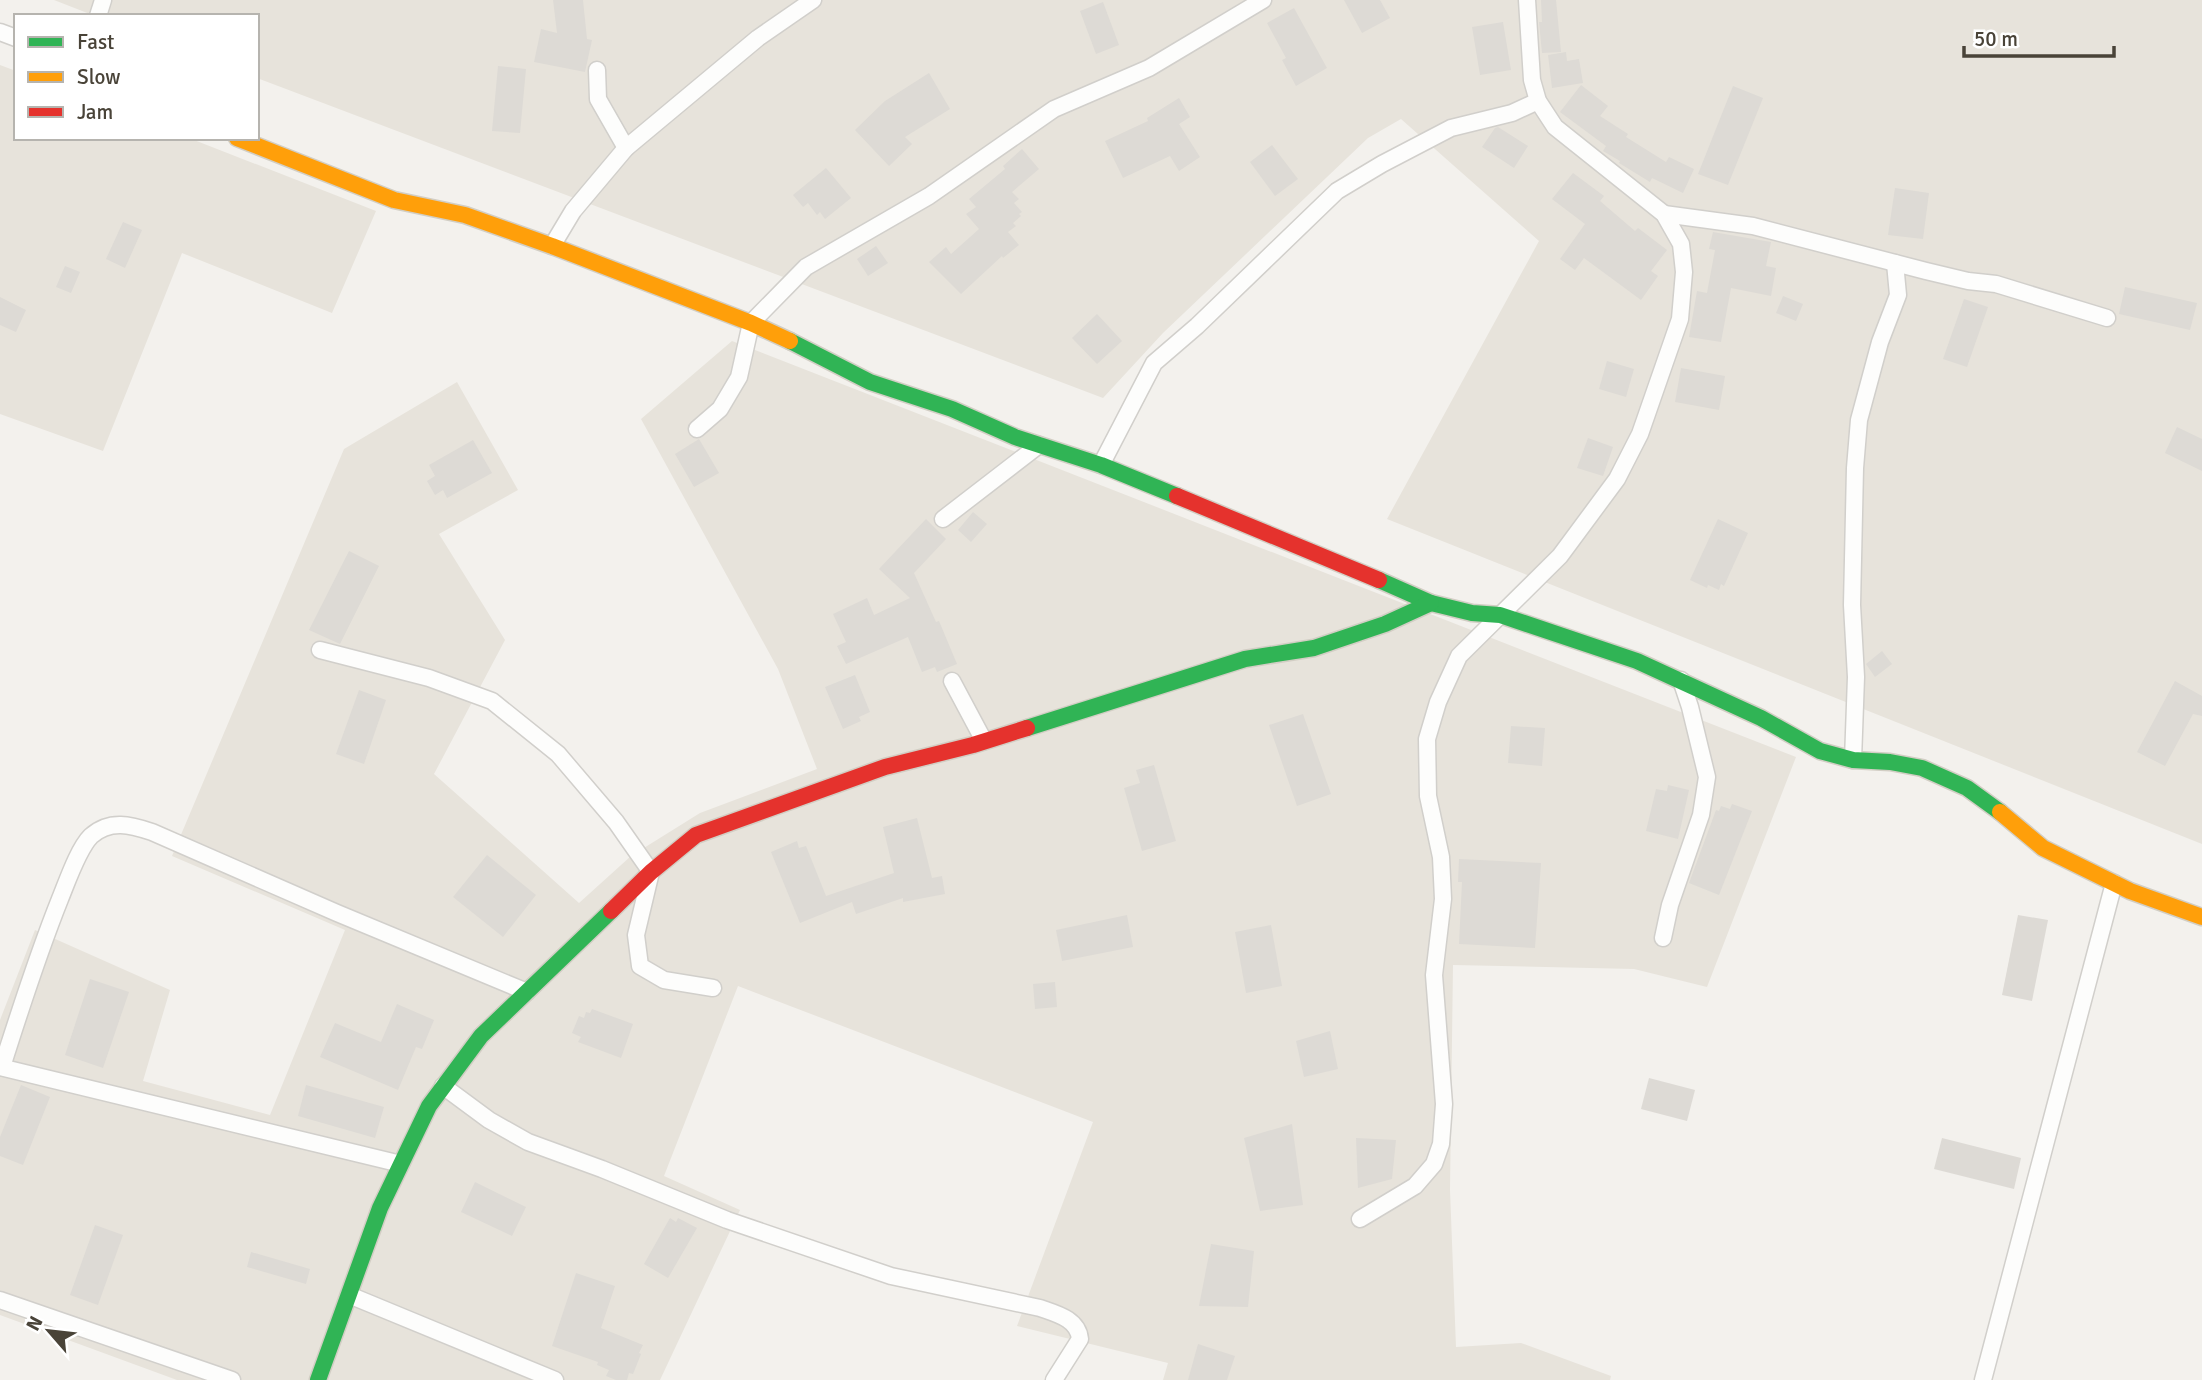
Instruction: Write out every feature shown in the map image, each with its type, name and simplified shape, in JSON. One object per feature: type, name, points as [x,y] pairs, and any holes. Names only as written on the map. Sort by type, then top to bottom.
[{"type":"street","points":[[552,246],[573,211],[626,148],[758,38],[813,0]]},
{"type":"street","points":[[697,429],[720,409],[739,377],[751,323],[806,267],[929,196],[1054,109],[1149,68],[1264,0]]},
{"type":"street","points":[[1360,1219],[1415,1186],[1434,1164],[1441,1144],[1444,1104],[1434,975],[1443,899],[1441,858],[1428,796],[1427,739],[1438,702],[1459,656],[1560,556],[1617,479],[1640,434],[1680,319],[1684,272],[1681,244],[1664,214],[1555,127],[1538,101],[1532,80],[1527,0]]},
{"type":"street","points":[[597,70],[598,99],[626,148]]},
{"type":"street","points":[[1101,465],[1154,363],[1197,326],[1337,191],[1451,128],[1512,113],[1538,101]]},
{"type":"street","points":[[242,140],[394,200],[465,215],[552,246],[751,323],[870,382],[952,409],[1039,445],[1101,465],[1431,603],[1472,613],[1500,614],[1637,661],[1760,718],[1820,751],[1853,760],[1890,762],[1922,768],[1966,788],[2001,812],[2043,848],[2114,883],[2202,917]]},
{"type":"street","points":[[1664,214],[1753,226],[1968,281],[1996,284],[2106,318]]},
{"type":"street","points":[[1853,760],[1856,677],[1852,605],[1855,468],[1859,420],[1881,342],[1898,295],[1895,263]]},
{"type":"street","points":[[943,519],[1039,445]]},
{"type":"street","points":[[318,1380],[380,1208],[429,1105],[481,1036],[651,872],[696,835],[885,767],[984,741],[1245,659],[1314,648],[1385,624],[1431,603]]},
{"type":"street","points":[[320,650],[429,678],[492,701],[558,754],[615,822],[651,872],[636,935],[640,966],[664,980],[713,988]]},
{"type":"street","points":[[1663,938],[1670,905],[1701,815],[1706,777],[1681,680]]},
{"type":"street","points":[[952,681],[984,741]]},
{"type":"street","points":[[401,1164],[1,1067],[35,962],[73,867],[91,836],[123,823],[152,832],[527,992]]},
{"type":"street","points":[[1983,1380],[2114,883]]},
{"type":"street","points":[[443,1086],[489,1120],[528,1142],[727,1220],[891,1276],[1040,1308],[1062,1316],[1073,1322],[1080,1331],[1080,1339],[1054,1380]]},
{"type":"street","points":[[349,1295],[555,1380]]},
{"type":"street","points":[[0,1300],[232,1380]]},
{"type":"shaded area","points":[[54,0],[2202,0],[2202,844],[1387,519],[1539,241],[1401,119],[1368,138],[1163,333],[1103,398],[259,79],[259,14],[90,14]]},
{"type":"shaded area","points":[[0,65],[14,70],[14,140],[194,140],[376,211],[332,313],[182,253],[103,451],[0,414]]},
{"type":"shaded area","points":[[732,341],[1796,757],[1707,987],[1634,969],[1453,965],[1450,1190],[1456,1347],[1521,1343],[1611,1376],[1610,1380],[1163,1380],[1168,1363],[1017,1326],[1093,1122],[738,986],[664,1176],[740,1210],[660,1380],[177,1380],[0,1315],[0,1020],[35,930],[170,990],[143,1081],[270,1115],[345,930],[172,856],[344,449],[457,382],[518,490],[439,534],[505,640],[434,774],[579,903],[631,856],[700,813],[817,769],[778,669],[641,419]]},
{"type":"building","points":[[553,0],[583,0],[587,39],[592,40],[585,72],[534,62],[541,29],[557,33]]},
{"type":"building","points":[[1344,0],[1380,0],[1390,18],[1362,33]]},
{"type":"building","points":[[1541,0],[1556,0],[1561,52],[1542,53],[1539,22],[1542,22]]},
{"type":"building","points":[[1103,2],[1119,45],[1096,54],[1080,11]]},
{"type":"building","points":[[1294,8],[1327,68],[1296,86],[1282,60],[1286,58],[1267,23]]},
{"type":"building","points":[[1503,22],[1511,70],[1480,75],[1472,27]]},
{"type":"building","points":[[1566,52],[1567,61],[1579,59],[1583,83],[1552,88],[1548,55]]},
{"type":"building","points":[[498,66],[526,69],[520,133],[492,131]]},
{"type":"building","points":[[929,73],[950,109],[905,137],[912,144],[889,166],[855,130],[885,101]]},
{"type":"building","points":[[1581,85],[1608,106],[1600,116],[1628,134],[1626,137],[1666,162],[1669,157],[1694,169],[1683,193],[1652,178],[1650,182],[1619,163],[1620,161],[1603,151],[1606,146],[1560,112]]},
{"type":"building","points":[[1733,86],[1763,98],[1728,185],[1698,174]]},
{"type":"building","points":[[1179,98],[1190,117],[1179,124],[1200,157],[1179,171],[1170,156],[1123,178],[1105,141],[1148,121],[1147,118]]},
{"type":"building","points":[[1498,127],[1528,146],[1514,168],[1482,147]]},
{"type":"building","points":[[1272,145],[1298,179],[1275,196],[1250,162]]},
{"type":"building","points":[[1022,149],[1039,169],[1012,192],[1019,199],[1014,203],[1022,212],[1013,223],[1016,226],[1008,232],[1019,245],[1003,258],[1002,256],[961,294],[929,262],[946,247],[951,254],[979,229],[966,214],[976,207],[969,199],[1005,169],[1003,166]]},
{"type":"building","points":[[826,168],[851,198],[825,219],[820,212],[817,215],[808,203],[803,207],[793,195]]},
{"type":"building","points":[[1573,173],[1604,196],[1600,201],[1635,231],[1638,228],[1667,250],[1651,271],[1658,276],[1641,300],[1584,258],[1575,270],[1560,259],[1585,224],[1552,199]]},
{"type":"building","points":[[1895,188],[1929,193],[1923,239],[1888,235]]},
{"type":"building","points":[[123,222],[142,230],[125,268],[106,259]]},
{"type":"building","points":[[1713,232],[1771,242],[1766,266],[1776,268],[1771,296],[1731,288],[1721,342],[1689,337],[1697,291],[1707,293],[1715,250],[1709,249]]},
{"type":"building","points":[[876,246],[888,263],[868,276],[857,259]]},
{"type":"building","points":[[65,266],[80,272],[71,293],[56,287]]},
{"type":"building","points":[[2125,287],[2197,303],[2190,330],[2119,314]]},
{"type":"building","points":[[1783,296],[1803,304],[1796,321],[1776,313]]},
{"type":"building","points":[[0,297],[26,310],[16,332],[0,325]]},
{"type":"building","points":[[1964,299],[1988,307],[1967,367],[1943,359]]},
{"type":"building","points":[[1097,314],[1122,341],[1097,364],[1072,338]]},
{"type":"building","points":[[1607,361],[1634,369],[1626,397],[1599,389]]},
{"type":"building","points":[[1681,368],[1725,376],[1719,410],[1675,402]]},
{"type":"building","points":[[2177,427],[2202,439],[2202,471],[2165,453]]},
{"type":"building","points":[[1588,438],[1613,447],[1603,476],[1577,468]]},
{"type":"building","points":[[699,439],[719,473],[694,487],[675,454]]},
{"type":"building","points":[[473,440],[492,473],[447,498],[443,490],[435,495],[427,481],[435,476],[429,465]]},
{"type":"building","points":[[973,512],[987,524],[971,542],[958,530]]},
{"type":"building","points":[[926,519],[946,539],[914,573],[957,664],[937,672],[935,667],[922,672],[908,637],[846,664],[837,646],[846,642],[833,614],[867,598],[874,615],[910,598],[879,569]]},
{"type":"building","points":[[1718,519],[1748,533],[1724,586],[1721,584],[1719,590],[1690,580]]},
{"type":"building","points":[[349,551],[379,566],[340,644],[309,630]]},
{"type":"building","points":[[1882,651],[1892,664],[1875,677],[1866,664]]},
{"type":"building","points":[[855,675],[870,712],[859,717],[861,721],[843,729],[825,687]]},
{"type":"building","points":[[2175,681],[2202,696],[2202,716],[2193,714],[2165,766],[2137,752]]},
{"type":"building","points":[[359,690],[386,700],[364,764],[336,754]]},
{"type":"building","points":[[1303,714],[1331,794],[1297,806],[1269,725]]},
{"type":"building","points":[[1511,726],[1545,728],[1542,766],[1508,763]]},
{"type":"building","points":[[1154,765],[1176,841],[1142,851],[1124,788],[1140,783],[1136,770]]},
{"type":"building","points":[[1668,785],[1689,790],[1678,839],[1646,831],[1656,789],[1667,791]]},
{"type":"building","points":[[1732,804],[1752,811],[1719,895],[1689,883],[1716,810],[1719,811],[1721,806],[1730,809]]},
{"type":"building","points":[[917,818],[932,878],[942,876],[945,894],[903,902],[903,898],[856,914],[852,902],[800,923],[771,852],[797,841],[799,848],[806,846],[826,896],[894,873],[883,827]]},
{"type":"building","points":[[487,855],[536,895],[503,937],[453,897]]},
{"type":"building","points":[[1459,859],[1541,863],[1535,948],[1459,944],[1462,882],[1458,882]]},
{"type":"building","points":[[1127,915],[1133,947],[1062,961],[1056,930]]},
{"type":"building","points":[[2018,915],[2048,920],[2032,1001],[2002,995]]},
{"type":"building","points":[[1271,925],[1282,986],[1246,993],[1235,932]]},
{"type":"building","points":[[90,979],[129,992],[103,1068],[65,1055]]},
{"type":"building","points":[[1055,982],[1057,1007],[1035,1009],[1033,984]]},
{"type":"building","points":[[397,1004],[434,1020],[422,1049],[416,1047],[398,1090],[320,1057],[335,1023],[381,1042]]},
{"type":"building","points":[[592,1009],[633,1024],[621,1058],[578,1042],[581,1037],[572,1033],[579,1016],[584,1018],[586,1012],[590,1013]]},
{"type":"building","points":[[1330,1031],[1338,1069],[1304,1077],[1296,1041]]},
{"type":"building","points":[[1649,1078],[1695,1090],[1687,1121],[1641,1109]]},
{"type":"building","points":[[21,1085],[50,1097],[23,1165],[0,1156],[0,1137]]},
{"type":"building","points":[[306,1085],[384,1107],[375,1138],[298,1116]]},
{"type":"building","points":[[1292,1124],[1303,1205],[1260,1211],[1244,1138]]},
{"type":"building","points":[[1356,1138],[1396,1140],[1392,1179],[1358,1188]]},
{"type":"building","points":[[1942,1138],[2021,1158],[2014,1189],[1934,1169]]},
{"type":"building","points":[[475,1182],[526,1207],[512,1236],[461,1212]]},
{"type":"building","points":[[670,1218],[676,1222],[678,1218],[697,1228],[668,1278],[644,1264]]},
{"type":"building","points":[[95,1225],[123,1235],[98,1305],[70,1295]]},
{"type":"building","points":[[1211,1244],[1254,1251],[1248,1307],[1199,1306]]},
{"type":"building","points":[[251,1252],[310,1269],[306,1284],[247,1267]]},
{"type":"building","points":[[576,1273],[615,1286],[601,1328],[643,1345],[633,1374],[629,1373],[627,1380],[606,1376],[609,1370],[597,1365],[598,1362],[552,1346]]},
{"type":"building","points":[[1198,1344],[1235,1356],[1227,1380],[1188,1380]]},
{"type":"traffic: fast","points":[[790,341],[870,382],[952,409],[1015,437],[1101,465],[1177,496]]},
{"type":"traffic: fast","points":[[1379,580],[1431,603],[1472,613],[1500,615],[1637,661],[1761,718],[1820,751],[1853,760],[1890,762],[1922,768],[1967,788],[2000,812]]},
{"type":"traffic: fast","points":[[1027,728],[1245,659],[1314,648],[1385,624],[1431,603]]},
{"type":"traffic: fast","points":[[318,1380],[380,1208],[429,1106],[481,1036],[611,911]]},
{"type":"traffic: slow","points":[[242,140],[394,200],[465,215],[552,246],[751,323],[790,341]]},
{"type":"traffic: slow","points":[[2000,812],[2043,848],[2130,891],[2202,917]]},
{"type":"traffic: jam","points":[[1177,496],[1379,580]]},
{"type":"traffic: jam","points":[[611,911],[651,872],[696,835],[885,767],[1027,728]]}]
